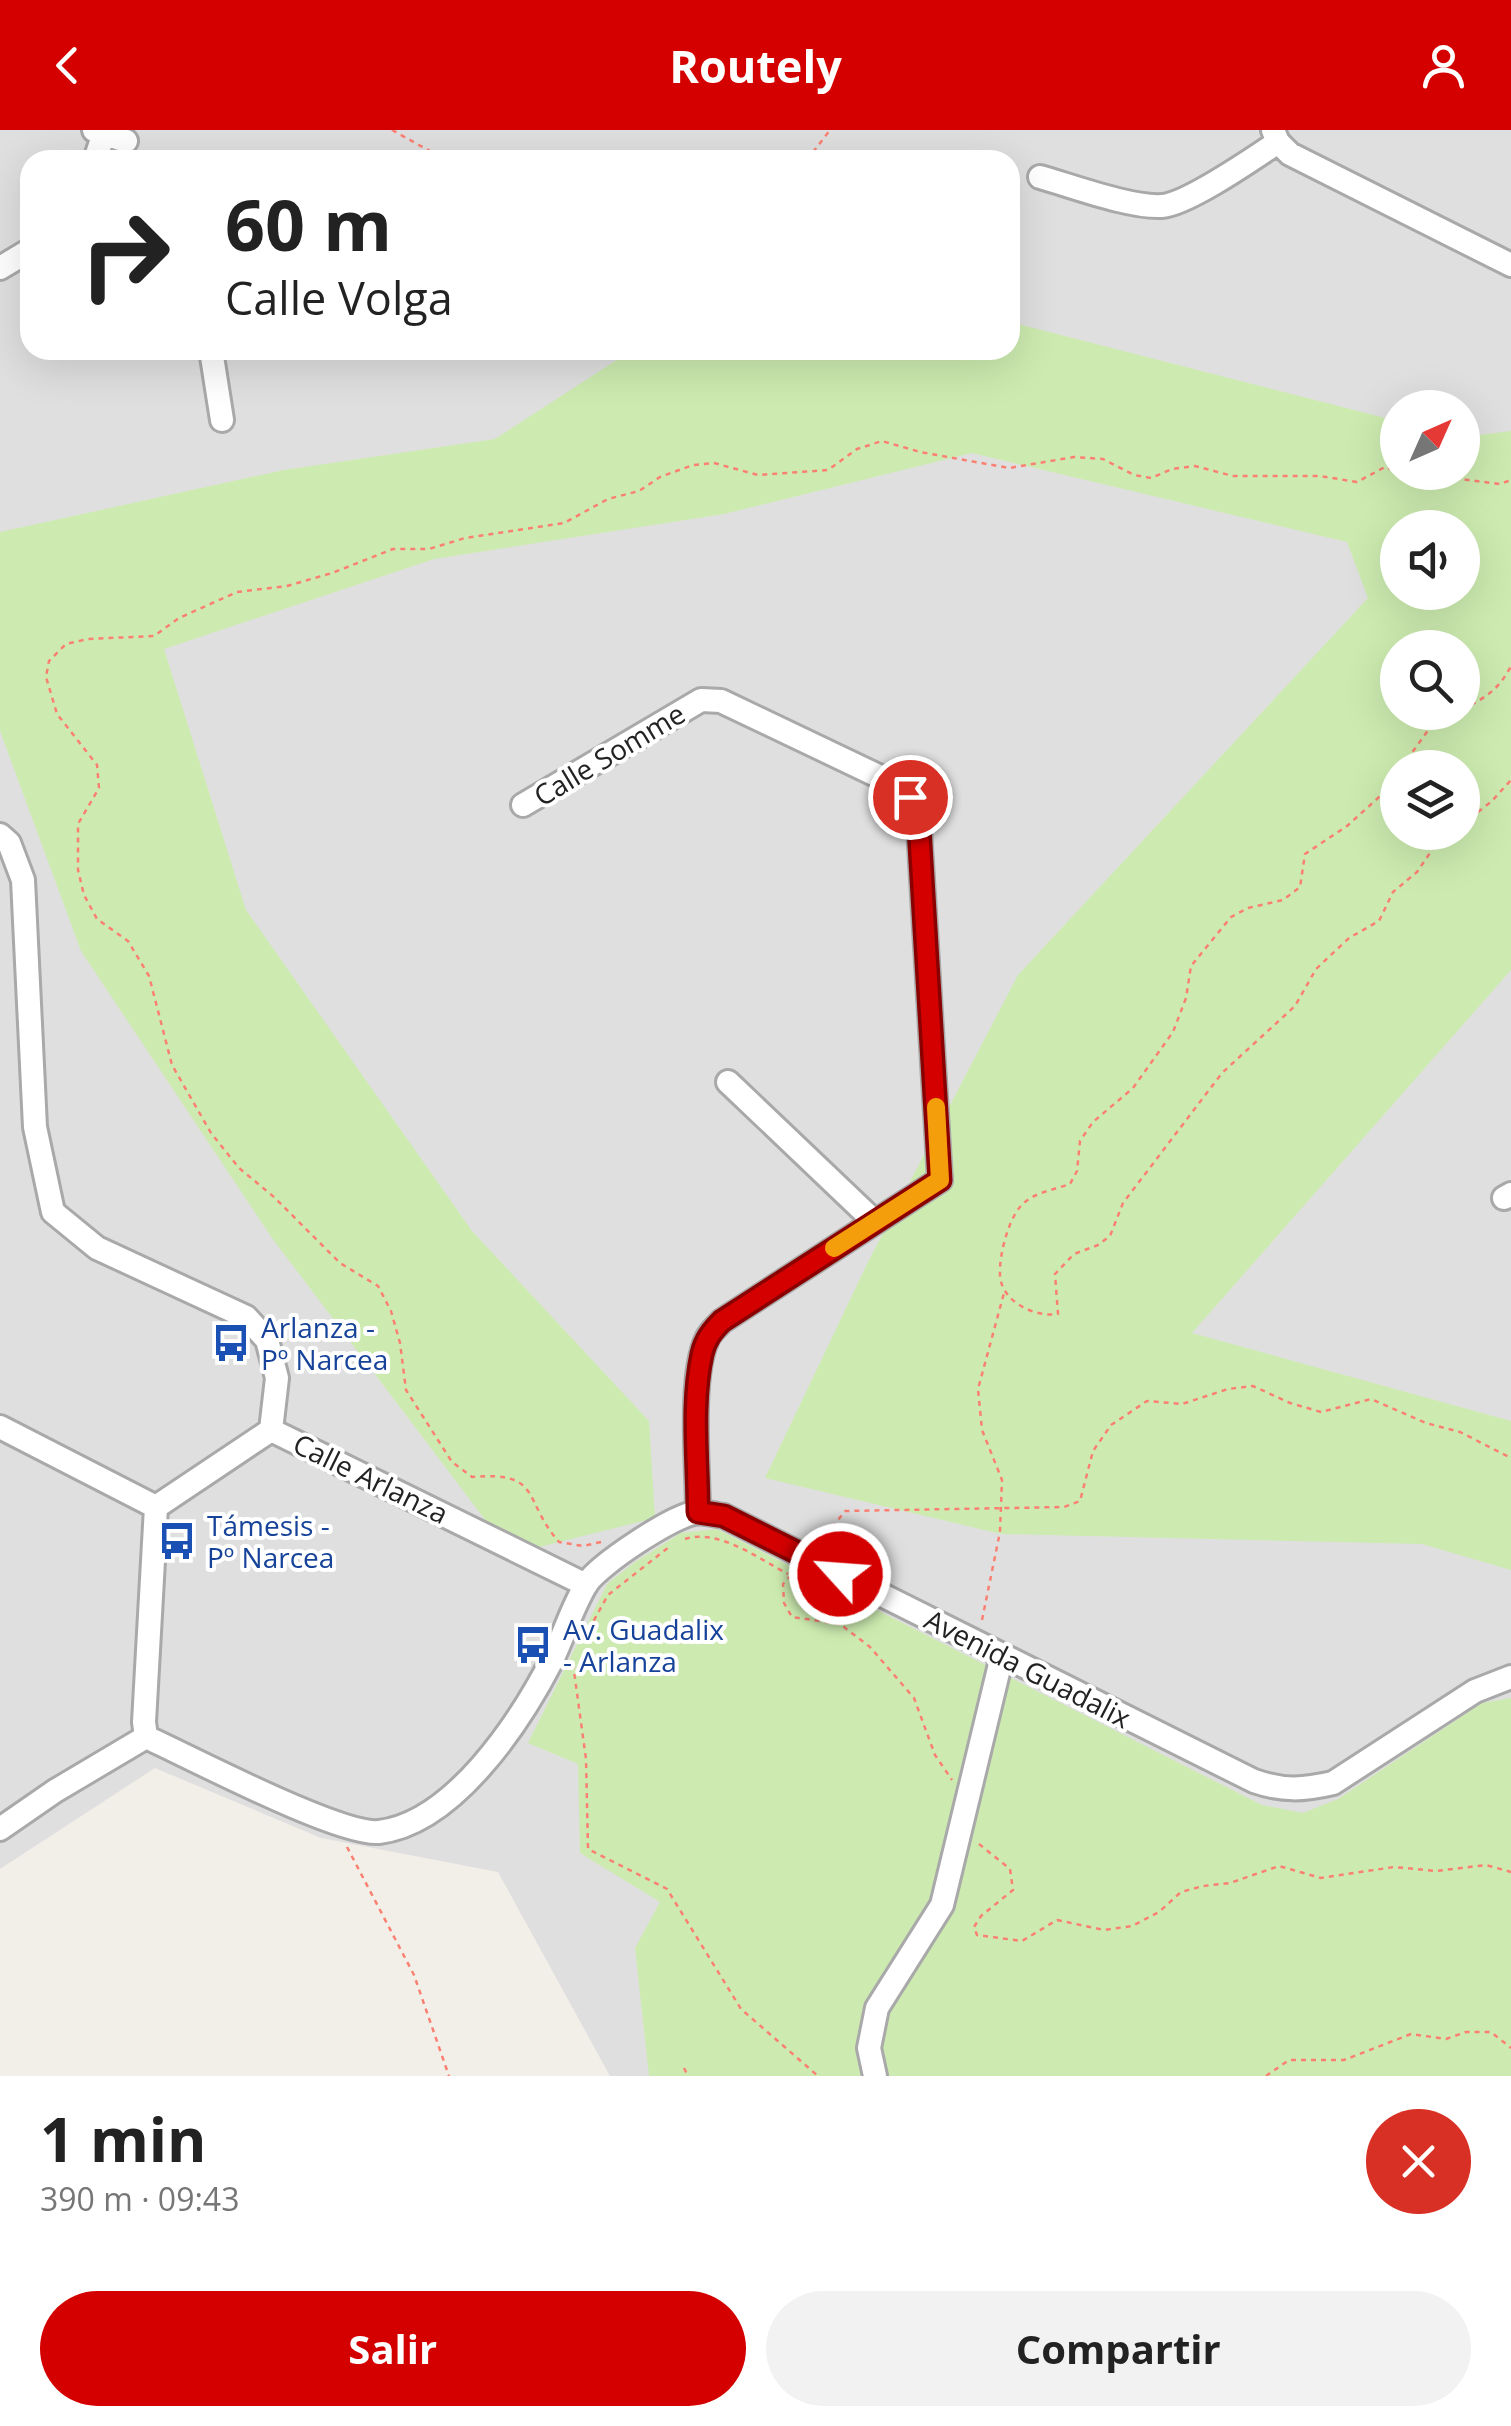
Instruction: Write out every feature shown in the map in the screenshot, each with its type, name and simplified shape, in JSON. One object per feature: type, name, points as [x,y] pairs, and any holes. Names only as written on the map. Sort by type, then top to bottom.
[{"type":"street","points":[[99,132],[126,141]]},
{"type":"street","points":[[1040,177],[1142,204],[1164,206],[1244,165],[1276,136],[1290,154],[1511,265]]},
{"type":"street","points":[[217,360],[222,420]]},
{"type":"street","name":"Calle Somme","points":[[523,805],[702,700],[720,701],[896,784],[910,797],[919,828],[940,1180],[875,1222]]},
{"type":"street","name":"Calle Arlanza","points":[[0,835],[9,843],[23,880],[35,1127],[54,1212],[97,1248],[246,1317],[267,1340],[277,1378],[272,1430],[586,1585]]},
{"type":"street","points":[[146,1737],[334,1824],[376,1832],[412,1822],[452,1798],[484,1764],[550,1663],[586,1585],[600,1567],[681,1516],[698,1512],[698,1387],[702,1352],[709,1334],[722,1321],[875,1222],[728,1082]]},
{"type":"street","points":[[0,1426],[156,1507]]},
{"type":"street","points":[[156,1507],[272,1430]]},
{"type":"street","points":[[146,1737],[156,1507]]},
{"type":"street","name":"Avenida Guadalix","points":[[698,1512],[724,1516],[798,1566],[977,1643],[1279,1789],[1306,1790],[1333,1782],[1476,1691],[1511,1677]]},
{"type":"street","points":[[875,2076],[869,2048],[877,2008],[942,1905],[1002,1656]]},
{"type":"street","points":[[0,1828],[146,1737]]},
{"type":"path","points":[[392,130],[428,150]]},
{"type":"path","points":[[815,150],[830,130]]},
{"type":"path","points":[[1480,481],[1500,484],[1511,480]]},
{"type":"path","points":[[1480,698],[1501,686],[1511,666]]},
{"type":"path","points":[[1480,810],[1511,780]]},
{"type":"path","points":[[1380,795],[1347,826],[1305,854],[1300,887],[1283,900],[1248,908],[1231,917],[1191,966],[1186,998],[1173,1032],[1133,1088],[1092,1122],[1080,1140],[1077,1171],[1070,1184],[1031,1197],[1019,1208],[1008,1234],[1000,1276],[1005,1292],[1021,1306],[1043,1316],[1058,1314],[1055,1274],[1074,1254],[1110,1236],[1123,1203],[1222,1073],[1295,1006],[1316,969],[1348,938],[1379,921],[1393,892],[1417,872],[1432,850]]},
{"type":"path","points":[[977,1643],[1000,1532],[1002,1480],[982,1430],[978,1389],[1005,1292]]},
{"type":"path","points":[[966,1802],[935,1755],[914,1698],[870,1646],[840,1624],[792,1617],[784,1603],[783,1584],[845,1511],[1064,1508],[1080,1501],[1093,1451],[1110,1425],[1148,1401],[1182,1404],[1228,1389],[1253,1386],[1290,1404],[1321,1412],[1371,1399],[1426,1423],[1460,1432],[1511,1458]]},
{"type":"path","points":[[580,1645],[608,1595],[686,1538],[696,1535],[720,1539],[798,1566]]},
{"type":"path","points":[[576,1656],[572,1666],[586,1758],[588,1849],[668,1889],[741,2009],[818,2076]]},
{"type":"path","points":[[334,1824],[414,1975],[449,2076]]},
{"type":"path","points":[[959,1836],[986,1847],[1010,1869],[1014,1890],[981,1916],[974,1927],[977,1934],[1022,1941],[1057,1920],[1104,1930],[1132,1926],[1160,1912],[1181,1892],[1230,1884],[1279,1866],[1322,1878],[1394,1867],[1436,1871],[1486,1864],[1511,1872]]},
{"type":"path","points":[[1266,2076],[1289,2060],[1344,2060],[1411,2034],[1446,2038],[1466,2032],[1492,2032],[1511,2048]]},
{"type":"path","points":[[684,2068],[688,2076]]},
{"type":"shaded area","points":[[0,130],[1511,130],[1511,2076],[610,2076],[498,1872],[321,1838],[155,1768],[0,1869]]},
{"type":"green space","points":[[1020,325],[1380,417],[1380,490],[1480,490],[1480,435],[1511,431],[1511,970],[1192,1333],[1511,1421],[1511,1570],[1422,1544],[1001,1534],[765,1478],[868,1262],[1018,975],[1368,598],[1347,542],[972,453],[724,514],[434,559],[164,649],[246,910],[472,1231],[649,1421],[655,1518],[511,1554],[272,1238],[81,951],[0,731],[0,532],[284,470],[495,439],[617,360],[1020,360]]},
{"type":"green space","points":[[717,1529],[1262,1805],[1303,1813],[1338,1799],[1482,1703],[1511,1698],[1511,2076],[649,2076],[635,1948],[660,1902],[580,1853],[578,1764],[528,1743],[607,1584],[681,1533]]},
{"type":"slow traffic","points":[[834,1248],[940,1180],[936,1107]]},
{"type":"place","name":"Arlanza - Pº Narcea","points":[[231,1343]]},
{"type":"place","name":"Támesis - Pº Narcea","points":[[177,1541]]},
{"type":"place","name":"Av. Guadalix - Arlanza","points":[[533,1645]]},
{"type":"route","points":[[840,1574],[724,1516],[698,1512],[698,1387],[702,1352],[709,1334],[722,1321],[940,1180],[919,828],[910,797]]}]
